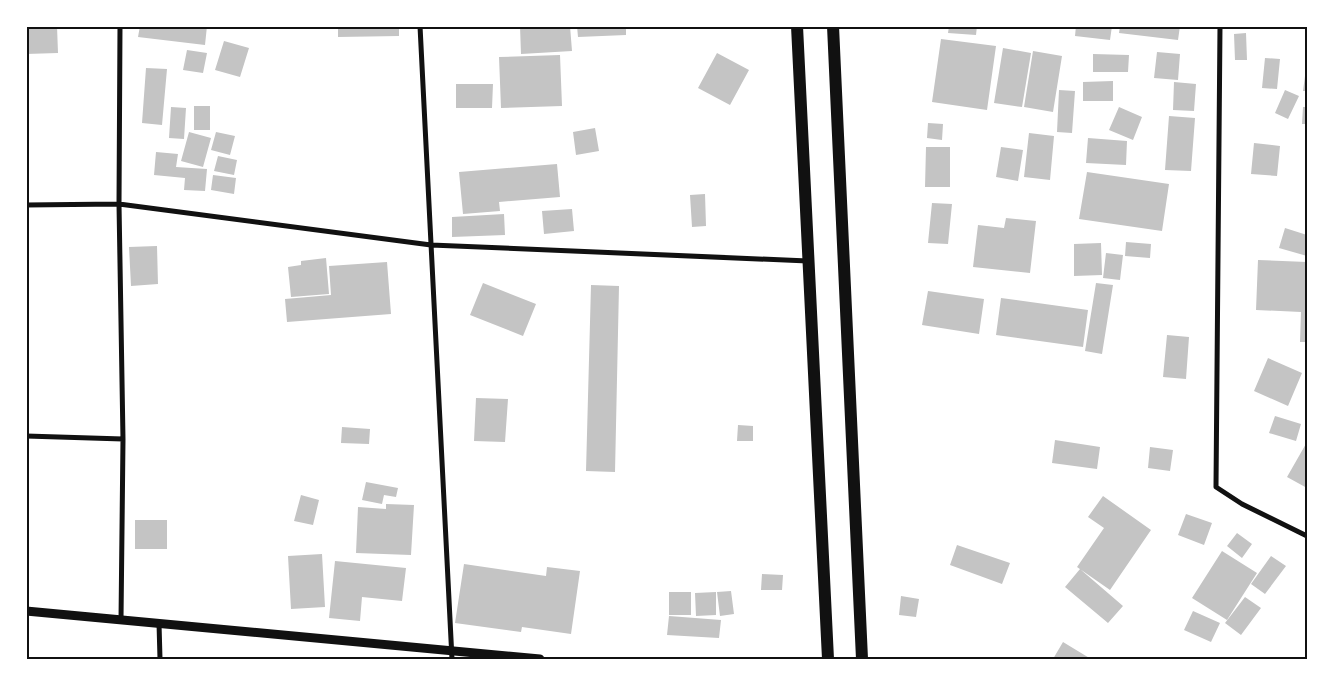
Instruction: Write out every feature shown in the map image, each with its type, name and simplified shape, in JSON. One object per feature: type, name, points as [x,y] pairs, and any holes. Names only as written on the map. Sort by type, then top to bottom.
[{"type":"main road","points":[[797,26],[828,659]]},
{"type":"main road","points":[[833,26],[862,659]]},
{"type":"street","points":[[120,26],[119,204],[123,439],[121,620]]},
{"type":"street","points":[[420,26],[452,655]]},
{"type":"street","points":[[1220,26],[1216,487],[1242,504],[1307,536]]},
{"type":"street","points":[[26,205],[119,204],[431,245],[808,261]]},
{"type":"street","points":[[26,436],[123,439]]},
{"type":"street","points":[[26,611],[159,623],[452,655],[540,659]]},
{"type":"street","points":[[159,623],[160,659]]},
{"type":"building","points":[[26,26],[57,26],[58,53],[26,54]]},
{"type":"building","points":[[140,26],[207,26],[205,45],[138,37]]},
{"type":"building","points":[[338,26],[399,26],[399,36],[338,37]]},
{"type":"building","points":[[520,26],[570,26],[572,51],[521,54]]},
{"type":"building","points":[[577,26],[626,26],[626,35],[578,37]]},
{"type":"building","points":[[949,26],[977,26],[976,35],[948,33]]},
{"type":"building","points":[[1076,26],[1112,26],[1110,40],[1075,36]]},
{"type":"building","points":[[1120,26],[1180,26],[1178,40],[1119,33]]},
{"type":"building","points":[[1246,33],[1247,60],[1235,60],[1234,34]]},
{"type":"building","points":[[941,39],[996,46],[987,110],[932,102]]},
{"type":"building","points":[[224,41],[249,48],[240,77],[215,70]]},
{"type":"building","points":[[1003,48],[1031,53],[1022,107],[994,103]]},
{"type":"building","points":[[187,50],[207,53],[203,73],[183,70]]},
{"type":"building","points":[[1033,51],[1062,56],[1053,112],[1024,107]]},
{"type":"building","points":[[1157,52],[1180,54],[1178,80],[1154,78]]},
{"type":"building","points":[[717,53],[749,70],[730,105],[698,88]]},
{"type":"building","points":[[1093,54],[1129,55],[1128,72],[1093,72]]},
{"type":"building","points":[[560,55],[562,106],[501,108],[499,57]]},
{"type":"building","points":[[1265,58],[1280,59],[1277,89],[1262,88]]},
{"type":"building","points":[[146,68],[167,69],[162,125],[142,123]]},
{"type":"building","points":[[1305,76],[1307,76],[1307,91],[1303,91]]},
{"type":"building","points":[[1113,81],[1113,101],[1083,101],[1083,82]]},
{"type":"building","points":[[1174,82],[1196,84],[1194,111],[1173,110]]},
{"type":"building","points":[[456,84],[493,84],[492,108],[456,108]]},
{"type":"building","points":[[1059,90],[1075,91],[1072,133],[1057,132]]},
{"type":"building","points":[[1285,90],[1299,96],[1288,119],[1275,113]]},
{"type":"building","points":[[194,106],[210,106],[210,130],[194,130]]},
{"type":"building","points":[[171,107],[186,108],[184,139],[169,138]]},
{"type":"building","points":[[1119,107],[1142,117],[1133,140],[1109,130]]},
{"type":"building","points":[[1303,107],[1307,107],[1307,124],[1302,124]]},
{"type":"building","points":[[1169,116],[1195,118],[1191,171],[1165,170]]},
{"type":"building","points":[[928,123],[943,124],[942,140],[927,138]]},
{"type":"building","points":[[595,128],[599,151],[576,155],[573,132]]},
{"type":"building","points":[[189,132],[211,138],[203,167],[181,161]]},
{"type":"building","points":[[216,132],[235,136],[230,155],[211,150]]},
{"type":"building","points":[[1029,133],[1054,136],[1050,180],[1024,177]]},
{"type":"building","points":[[1088,138],[1127,141],[1126,165],[1086,163]]},
{"type":"building","points":[[1254,143],[1280,146],[1277,176],[1251,174]]},
{"type":"building","points":[[926,147],[950,147],[950,187],[925,187]]},
{"type":"building","points":[[1001,147],[1023,150],[1018,181],[996,177]]},
{"type":"building","points":[[156,152],[178,154],[176,167],[207,169],[205,191],[184,190],[185,178],[154,175]]},
{"type":"building","points":[[218,156],[237,160],[234,175],[214,171]]},
{"type":"building","points":[[557,164],[560,197],[499,202],[500,211],[463,214],[459,172]]},
{"type":"building","points":[[1087,172],[1169,184],[1162,231],[1079,219]]},
{"type":"building","points":[[213,175],[236,178],[234,194],[211,190]]},
{"type":"building","points":[[705,194],[706,226],[692,227],[690,195]]},
{"type":"building","points":[[932,203],[952,204],[948,244],[928,243]]},
{"type":"building","points":[[572,209],[574,231],[544,234],[542,211]]},
{"type":"building","points":[[504,214],[505,235],[452,237],[452,217]]},
{"type":"building","points":[[1006,218],[1036,221],[1030,273],[973,267],[978,225],[1004,228]]},
{"type":"building","points":[[1285,228],[1307,235],[1307,256],[1279,248]]},
{"type":"building","points":[[1126,242],[1151,244],[1150,258],[1125,256]]},
{"type":"building","points":[[1101,243],[1102,275],[1074,276],[1074,244]]},
{"type":"building","points":[[157,246],[158,284],[131,286],[129,247]]},
{"type":"building","points":[[1106,253],[1123,255],[1120,280],[1103,278]]},
{"type":"building","points":[[326,258],[329,294],[291,297],[288,267],[301,265],[301,261]]},
{"type":"building","points":[[1258,260],[1307,262],[1307,342],[1300,342],[1301,312],[1256,310]]},
{"type":"building","points":[[387,262],[391,314],[287,322],[285,299],[331,295],[329,266]]},
{"type":"building","points":[[483,283],[536,304],[523,336],[470,315]]},
{"type":"building","points":[[1096,283],[1113,285],[1102,354],[1085,351]]},
{"type":"building","points":[[591,285],[619,286],[615,472],[586,471]]},
{"type":"building","points":[[928,291],[984,299],[979,334],[922,325]]},
{"type":"building","points":[[1001,298],[1088,310],[1083,347],[996,335]]},
{"type":"building","points":[[1167,335],[1189,337],[1186,379],[1163,377]]},
{"type":"building","points":[[1268,358],[1302,373],[1288,406],[1254,391]]},
{"type":"building","points":[[476,398],[508,399],[505,442],[474,441]]},
{"type":"building","points":[[1275,416],[1301,424],[1296,441],[1269,433]]},
{"type":"building","points":[[738,425],[753,426],[753,441],[737,441]]},
{"type":"building","points":[[342,427],[370,429],[369,444],[341,443]]},
{"type":"building","points":[[1055,440],[1100,447],[1097,469],[1052,463]]},
{"type":"building","points":[[1307,442],[1307,488],[1287,477]]},
{"type":"building","points":[[1150,447],[1173,450],[1170,471],[1148,468]]},
{"type":"building","points":[[366,482],[398,488],[396,497],[384,495],[382,504],[362,500]]},
{"type":"building","points":[[301,495],[319,500],[313,525],[294,521]]},
{"type":"building","points":[[1103,496],[1151,530],[1110,590],[1077,567],[1104,528],[1088,517]]},
{"type":"building","points":[[386,504],[414,505],[411,555],[356,553],[358,507],[386,509]]},
{"type":"building","points":[[1186,514],[1212,523],[1204,545],[1178,535]]},
{"type":"building","points":[[135,520],[167,520],[167,549],[135,549]]},
{"type":"building","points":[[1237,533],[1252,544],[1242,558],[1227,546]]},
{"type":"building","points":[[957,545],[1010,563],[1002,584],[950,565]]},
{"type":"building","points":[[1222,551],[1257,573],[1227,620],[1192,598]]},
{"type":"building","points":[[322,554],[325,607],[291,609],[288,556]]},
{"type":"building","points":[[1271,556],[1286,566],[1265,594],[1251,584]]},
{"type":"building","points":[[335,561],[406,568],[402,601],[362,597],[360,621],[329,618]]},
{"type":"building","points":[[464,564],[546,576],[547,567],[580,571],[571,634],[522,627],[521,632],[455,623]]},
{"type":"building","points":[[1080,569],[1123,606],[1108,623],[1065,587]]},
{"type":"building","points":[[762,574],[783,575],[782,590],[761,590]]},
{"type":"building","points":[[731,591],[734,614],[720,616],[717,592]]},
{"type":"building","points":[[669,592],[691,592],[691,615],[669,615]]},
{"type":"building","points":[[716,592],[716,615],[696,616],[695,593]]},
{"type":"building","points":[[901,596],[919,599],[916,617],[899,615]]},
{"type":"building","points":[[1245,597],[1261,608],[1241,635],[1225,623]]},
{"type":"building","points":[[1193,611],[1220,623],[1211,642],[1184,630]]},
{"type":"building","points":[[669,616],[721,620],[719,638],[667,635]]},
{"type":"building","points":[[1063,642],[1091,659],[1053,659]]}]
